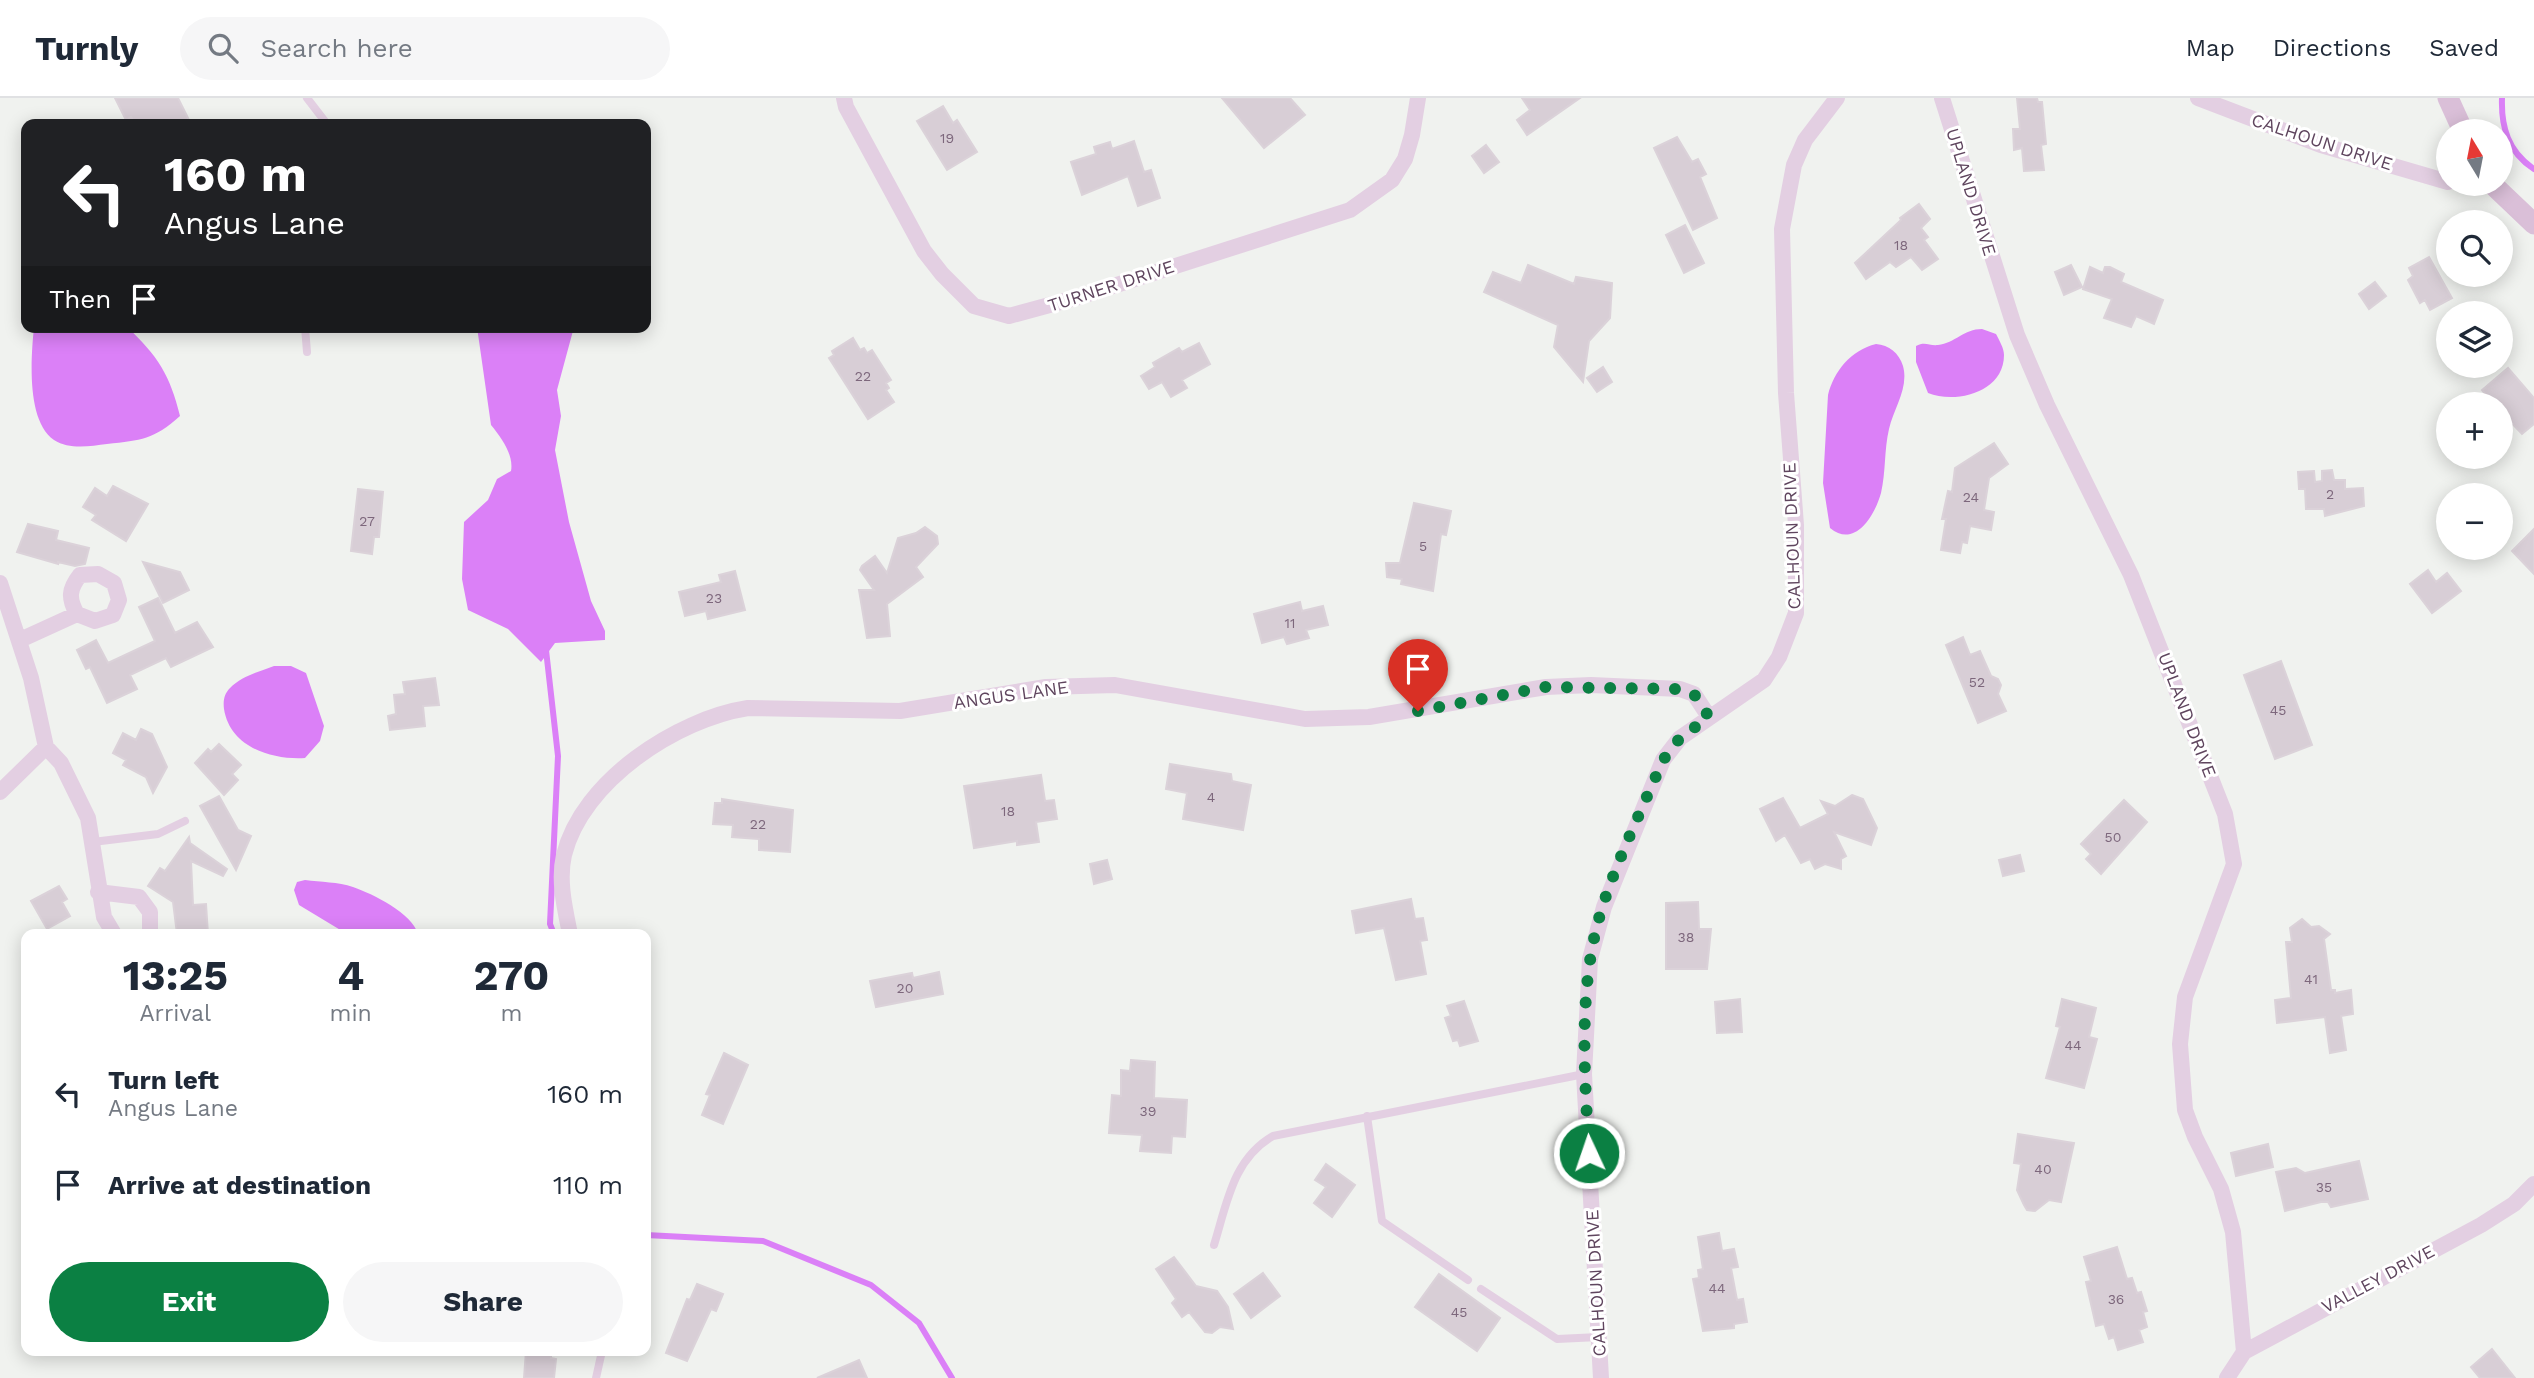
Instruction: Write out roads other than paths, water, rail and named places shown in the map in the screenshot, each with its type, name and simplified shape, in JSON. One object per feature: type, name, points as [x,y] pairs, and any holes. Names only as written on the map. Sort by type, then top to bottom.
[{"type":"main road","points":[[2448,98],[2458,119]]},
{"type":"main road","points":[[2505,196],[2534,224]]},
{"type":"street","name":"TURNER DRIVE","points":[[844,98],[846,107],[924,251],[942,274],[974,306],[1009,316],[1067,301],[1350,210],[1392,180],[1408,147],[1418,98]]},
{"type":"street","name":"CALHOUN DRIVE","points":[[1601,1378],[1584,1074],[1590,959],[1604,906],[1663,760],[1680,738],[1764,680],[1779,657],[1796,613],[1796,525],[1786,397],[1782,229],[1794,165],[1805,140],[1837,98]]},
{"type":"street","name":"UPLAND DRIVE","points":[[1942,98],[2017,335],[2047,405],[2131,575],[2190,722],[2232,842],[2234,864],[2185,997],[2180,1044],[2185,1110],[2200,1148],[2221,1189],[2233,1231],[2244,1352]]},
{"type":"street","name":"CALHOUN DRIVE","points":[[2198,98],[2321,145],[2436,179]]},
{"type":"street","points":[[0,583],[20,640],[46,747],[61,763],[75,786],[88,818],[98,891],[104,917],[111,929]]},
{"type":"street","points":[[20,640],[77,614]]},
{"type":"street","name":"ANGUS LANE","points":[[569,929],[562,886],[564,856],[572,832],[609,779],[645,752],[726,711],[748,708],[900,711],[1046,687],[1115,685],[1305,719],[1337,719],[1418,711],[1546,687],[1591,685],[1680,689],[1694,694],[1709,717]]},
{"type":"street","points":[[0,792],[46,747]]},
{"type":"street","points":[[98,891],[139,897],[150,912],[150,929]]},
{"type":"street","name":"VALLEY DRIVE","points":[[2227,1378],[2244,1352],[2480,1225],[2514,1204],[2534,1184]]},
{"type":"lane","points":[[307,98],[323,119]]},
{"type":"lane","points":[[305,333],[307,352]]},
{"type":"lane","points":[[93,842],[158,834],[185,821]]},
{"type":"lane","points":[[1214,1245],[1237,1171],[1260,1143],[1273,1136],[1584,1074]]},
{"type":"lane","points":[[1367,1116],[1382,1222],[1468,1280]]},
{"type":"lane","points":[[1481,1289],[1557,1339],[1599,1337]]},
{"type":"lane","points":[[596,1378],[601,1356]]},
{"type":"waterway","points":[[2502,98],[2505,129],[2512,147],[2534,169]]},
{"type":"waterway","points":[[546,650],[558,756],[550,924],[552,929]]},
{"type":"waterway","points":[[651,1235],[763,1241],[871,1285],[919,1323],[952,1378]]}]
